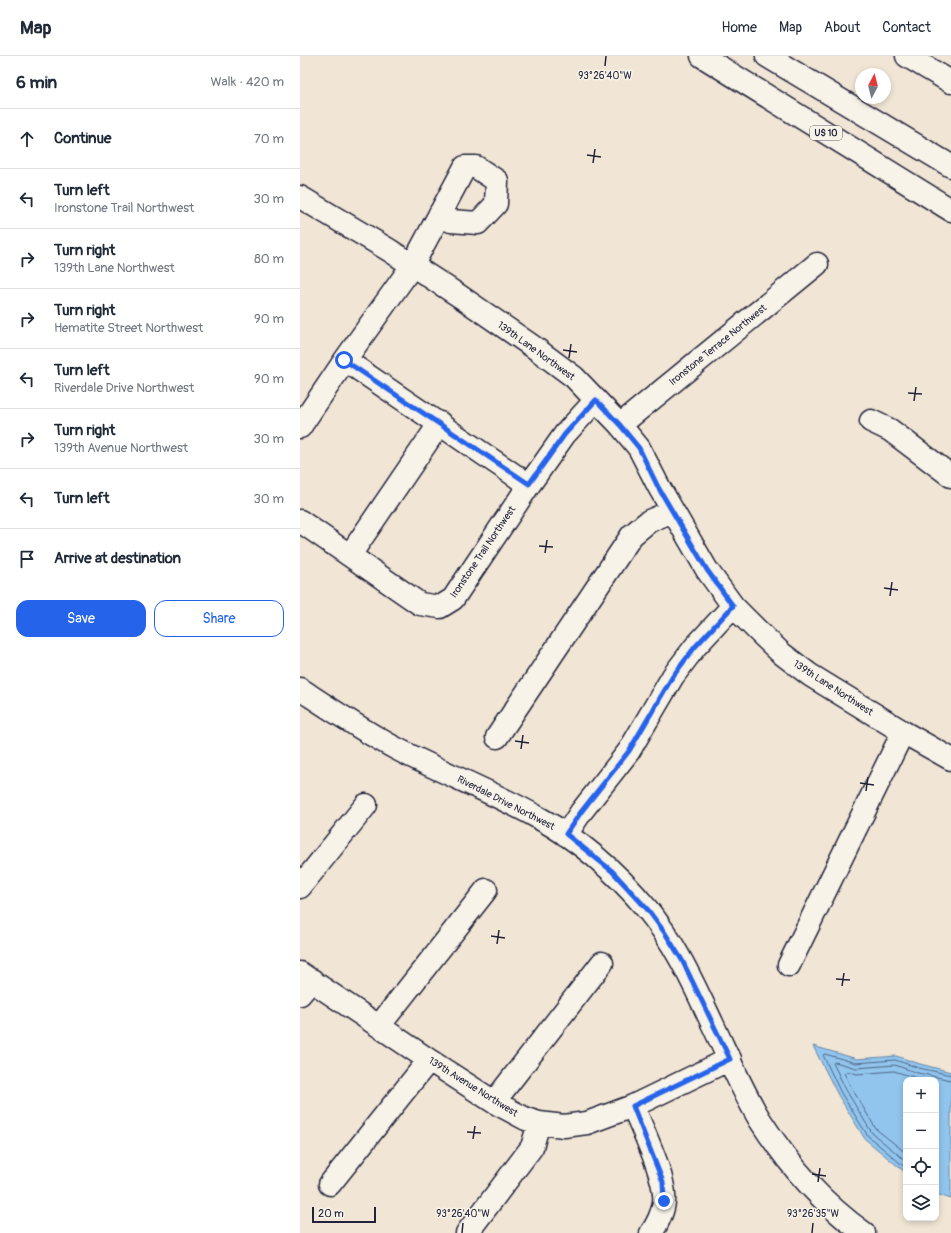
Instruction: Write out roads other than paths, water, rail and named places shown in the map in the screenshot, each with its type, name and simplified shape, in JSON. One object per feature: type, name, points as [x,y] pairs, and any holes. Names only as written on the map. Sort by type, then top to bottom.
[{"type":"main road","name":"US 10","points":[[702,56],[951,210]]},
{"type":"main road","points":[[767,56],[951,166]]},
{"type":"main road","points":[[907,56],[951,82]]},
{"type":"main road","name":"139th Lane Northwest","points":[[300,197],[461,297],[574,377],[620,425],[639,448],[673,512],[707,570],[733,606],[758,632],[781,653],[810,675],[903,732],[951,759]]},
{"type":"main road","points":[[300,427],[344,360],[412,266],[440,214]]},
{"type":"main road","name":"Ironstone Terrace Northwest","points":[[620,425],[817,264]]},
{"type":"main road","points":[[344,360],[529,484]]},
{"type":"main road","name":"Ironstone Trail Northwest","points":[[300,521],[420,604],[440,607],[453,599],[529,484],[565,434],[596,400]]},
{"type":"main road","points":[[871,421],[890,430],[951,476]]},
{"type":"main road","points":[[350,555],[440,423]]},
{"type":"main road","points":[[497,737],[632,535],[649,521],[673,512]]},
{"type":"main road","points":[[566,834],[581,812],[629,751],[673,676],[695,647],[733,606]]},
{"type":"main road","name":"Riverdale Drive Northwest","points":[[300,689],[375,737],[521,808],[566,834],[612,871],[648,910],[682,960],[760,1119],[801,1177],[850,1229]]},
{"type":"main road","points":[[789,965],[903,732]]},
{"type":"main road","points":[[300,886],[366,805]]},
{"type":"main road","points":[[379,1026],[486,890]]},
{"type":"main road","points":[[494,1102],[602,963]]},
{"type":"main road","name":"139th Avenue Northwest","points":[[304,982],[379,1026],[494,1102],[526,1119],[539,1123],[564,1126],[587,1123],[633,1106],[730,1059]]},
{"type":"main road","points":[[330,1184],[429,1060]]},
{"type":"main road","points":[[633,1106],[663,1182],[664,1201],[659,1217],[651,1233]]},
{"type":"main road","points":[[467,1233],[532,1146],[539,1123]]},
{"type":"water","points":[[813,1046],[857,1059],[896,1056],[951,1072],[951,1199],[939,1195],[939,1077],[903,1077],[903,1171],[865,1139],[838,1095]]}]
